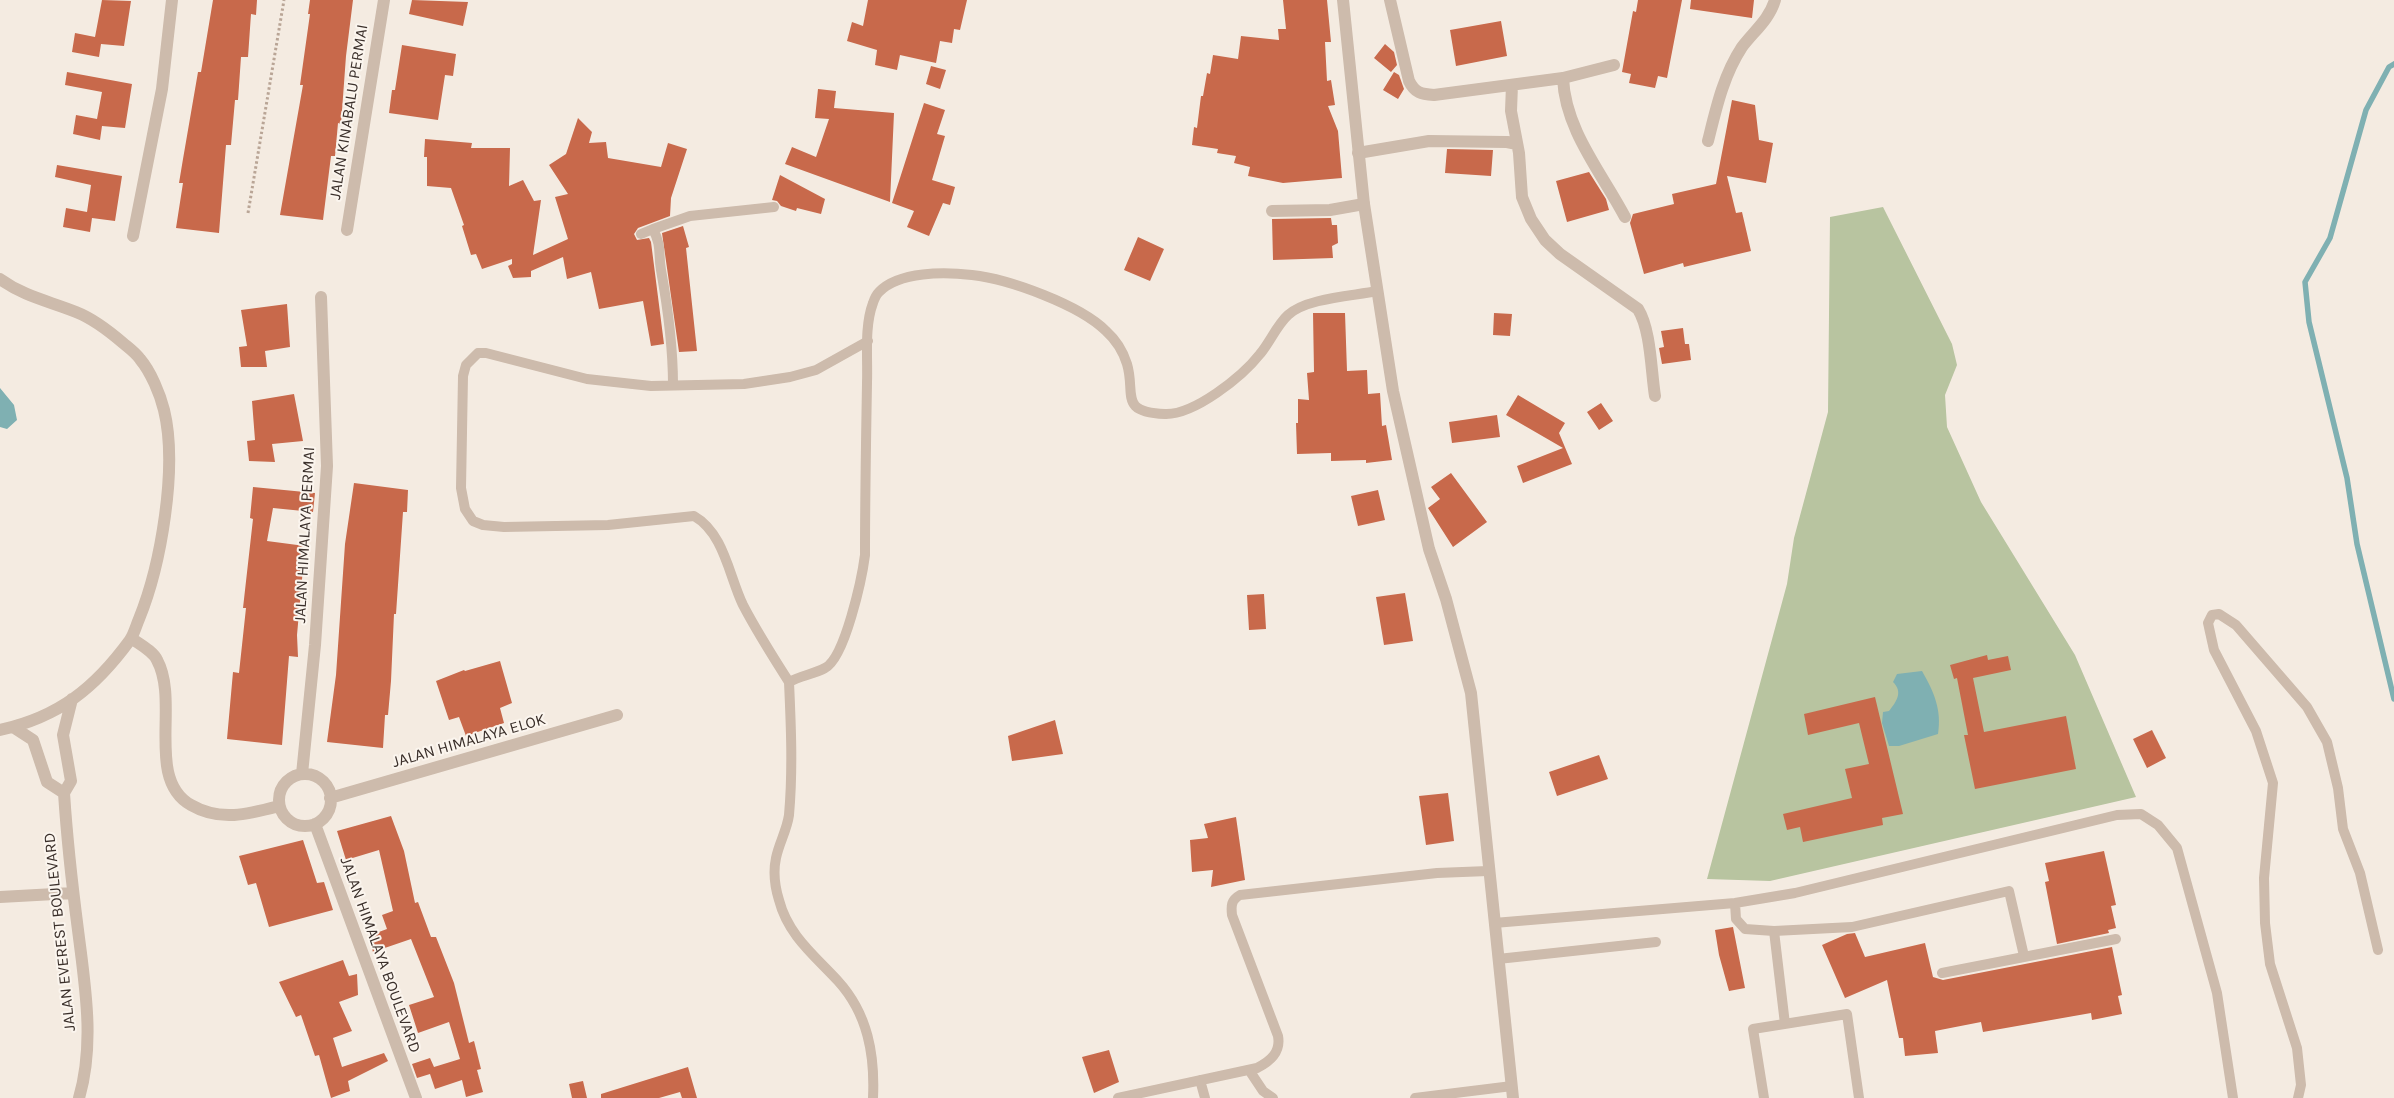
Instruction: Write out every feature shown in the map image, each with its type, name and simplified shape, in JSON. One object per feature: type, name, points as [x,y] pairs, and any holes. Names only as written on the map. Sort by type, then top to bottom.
[{"type":"street","points":[[133,236],[162,89],[172,0]]},
{"type":"street","name":"JALAN KINABALU PERMAI","points":[[347,230],[384,0]]},
{"type":"street","points":[[1343,0],[1364,204],[1393,391],[1429,549],[1446,599],[1471,693],[1512,1092]]},
{"type":"street","points":[[1390,0],[1406,68],[1416,92],[1434,95],[1512,85],[1563,78],[1614,65]]},
{"type":"street","points":[[1708,141],[1725,80],[1744,46],[1766,20],[1775,0]]},
{"type":"street","points":[[1563,78],[1564,96],[1573,124],[1625,218]]},
{"type":"street","points":[[1512,85],[1510,111],[1517,144],[1522,197],[1537,229],[1560,254],[1638,309],[1642,317],[1655,396]]},
{"type":"street","points":[[1358,153],[1429,141],[1499,141],[1517,144]]},
{"type":"street","points":[[1272,211],[1330,210],[1364,204]]},
{"type":"street","points":[[0,279],[21,293],[77,312],[94,320],[140,358],[150,375],[164,410],[168,448],[163,520],[153,576],[131,638],[96,682],[50,715],[6,729]]},
{"type":"street","name":"JALAN HIMALAYA PERMAI","points":[[302,774],[315,645],[327,466],[321,297]]},
{"type":"street","points":[[131,638],[157,658],[162,674],[167,701],[167,770],[172,786],[180,797],[202,811],[231,816],[279,806]]},
{"type":"street","name":"JALAN EVEREST BOULEVARD","points":[[72,699],[63,735],[71,781],[64,793],[67,850],[87,1000],[88,1044],[84,1083],[79,1098]]},
{"type":"street","name":"JALAN HIMALAYA ELOK","points":[[330,798],[618,715]]},
{"type":"street","points":[[6,729],[33,740],[47,782],[64,793]]},
{"type":"street","points":[[302,774],[318,778],[328,790],[330,798],[327,813],[315,824],[297,825],[283,815],[279,806],[281,789],[286,782],[302,774]]},
{"type":"street","name":"JALAN HIMALAYA BOULEVARD","points":[[315,824],[416,1098]]},
{"type":"street","points":[[0,897],[73,893]]},
{"type":"lane","points":[[641,234],[690,216],[774,207]]},
{"type":"lane","points":[[653,229],[660,242],[660,263],[672,339],[674,385]]},
{"type":"lane","points":[[789,682],[826,668],[836,657],[861,579],[865,555],[868,341],[873,302],[879,292],[900,278],[951,274],[987,277],[1037,293],[1072,309],[1104,328],[1117,342],[1127,364],[1132,403],[1138,410],[1165,414],[1191,407],[1235,378],[1260,354],[1288,315],[1298,308],[1320,300],[1377,291]]},
{"type":"lane","points":[[868,341],[816,370],[790,378],[744,384],[651,386],[587,379],[486,353],[478,353],[466,365],[463,376],[461,488],[466,509],[473,521],[483,525],[504,527],[608,525],[694,516],[708,527],[716,538],[743,604],[789,682],[792,732],[789,815],[774,867],[779,900],[785,921],[796,937],[839,982],[861,1015],[869,1041],[873,1098]]},
{"type":"lane","points":[[2298,1098],[2301,1085],[2296,1048],[2270,964],[2265,923],[2264,878],[2273,783],[2256,731],[2214,650],[2208,623],[2212,615],[2219,614],[2236,625],[2307,707],[2327,742],[2338,788],[2343,829],[2360,873],[2378,950]]},
{"type":"lane","points":[[1494,923],[1734,903],[1795,893],[2117,815],[2141,814],[2158,825],[2177,848],[2217,993],[2233,1098]]},
{"type":"lane","points":[[1118,1098],[1249,1070],[1272,1059],[1279,1048],[1280,1043],[1232,915],[1231,906],[1234,898],[1246,893],[1384,881],[1437,873],[1488,871]]},
{"type":"lane","points":[[1734,903],[1736,919],[1745,929],[1774,931],[1852,927],[2009,891],[2024,956]]},
{"type":"lane","points":[[1774,931],[1785,1024]]},
{"type":"lane","points":[[1942,973],[2116,939]]},
{"type":"lane","points":[[1498,959],[1656,942]]},
{"type":"lane","points":[[1764,1098],[1753,1029],[1847,1014],[1859,1098]]},
{"type":"lane","points":[[1249,1070],[1263,1091],[1273,1098]]},
{"type":"lane","points":[[1200,1080],[1205,1098]]},
{"type":"lane","points":[[1415,1098],[1512,1092]]},
{"type":"path","points":[[248,213],[284,0]]},
{"type":"green space","points":[[1883,207],[1952,344],[1957,365],[1945,395],[1947,427],[1981,502],[2075,655],[2136,797],[1770,881],[1707,879],[1787,584],[1794,538],[1828,412],[1830,217]]},
{"type":"water","points":[[0,388],[14,405],[17,420],[7,429],[0,427]]},
{"type":"water","points":[[1922,671],[1936,701],[1939,717],[1938,734],[1899,746],[1889,746],[1882,723],[1883,712],[1889,711],[1898,696],[1898,689],[1893,682],[1897,674]]},
{"type":"building","points":[[102,0],[131,1],[124,46],[101,44],[99,57],[72,52],[75,33],[95,37]]},
{"type":"building","points":[[213,0],[257,0],[256,15],[251,14],[248,57],[241,57],[238,100],[235,100],[231,145],[226,145],[219,233],[176,228],[183,183],[179,183],[198,72],[201,72]]},
{"type":"building","points":[[310,0],[353,0],[346,56],[341,124],[338,123],[335,156],[331,156],[323,220],[280,215],[303,85],[300,85],[310,14],[308,14]]},
{"type":"building","points":[[412,0],[468,2],[463,26],[409,14]]},
{"type":"building","points":[[868,0],[967,0],[960,30],[954,29],[952,43],[940,41],[936,63],[900,55],[897,70],[875,65],[877,50],[847,41],[852,22],[863,26]]},
{"type":"building","points":[[1283,0],[1327,0],[1331,42],[1325,42],[1327,81],[1331,80],[1335,105],[1328,106],[1338,131],[1342,178],[1283,183],[1248,176],[1250,167],[1234,163],[1236,156],[1217,153],[1218,149],[1192,145],[1194,127],[1197,128],[1201,96],[1203,96],[1207,73],[1210,74],[1213,55],[1238,59],[1241,36],[1279,40],[1278,29],[1286,29]]},
{"type":"building","points":[[1638,0],[1682,0],[1667,78],[1658,76],[1655,88],[1629,83],[1631,74],[1622,72],[1633,11],[1636,12]]},
{"type":"building","points":[[1691,0],[1754,0],[1752,18],[1690,9]]},
{"type":"building","points":[[1501,21],[1507,56],[1456,66],[1450,30]]},
{"type":"building","points":[[1385,44],[1394,52],[1397,65],[1391,72],[1374,58]]},
{"type":"building","points":[[402,45],[456,54],[453,76],[445,75],[438,120],[389,113],[392,90],[395,90]]},
{"type":"building","points":[[931,66],[946,70],[940,89],[926,84]]},
{"type":"building","points":[[67,72],[132,84],[125,128],[102,126],[100,140],[73,134],[76,115],[97,119],[102,92],[65,85]]},
{"type":"building","points":[[1394,72],[1399,75],[1404,89],[1398,99],[1383,90]]},
{"type":"building","points":[[818,89],[836,91],[834,108],[894,113],[890,202],[785,164],[792,147],[816,157],[829,119],[815,118]]},
{"type":"building","points":[[1732,100],[1755,105],[1759,140],[1773,143],[1766,183],[1727,176],[1736,213],[1742,212],[1751,251],[1684,267],[1683,263],[1644,274],[1630,223],[1633,214],[1674,204],[1672,194],[1716,184]]},
{"type":"building","points":[[924,103],[945,110],[937,134],[945,136],[932,180],[955,187],[950,205],[943,203],[929,236],[907,227],[914,211],[892,203]]},
{"type":"building","points":[[578,118],[592,132],[589,143],[606,142],[608,158],[661,167],[668,143],[687,149],[671,198],[670,216],[638,228],[634,234],[637,240],[649,238],[651,242],[664,344],[651,346],[643,301],[599,309],[591,272],[567,279],[563,257],[531,271],[531,277],[513,278],[508,266],[512,264],[512,259],[482,269],[476,254],[471,255],[462,226],[464,225],[451,188],[427,186],[427,157],[424,157],[425,139],[472,143],[471,148],[510,148],[509,186],[523,180],[534,201],[541,200],[533,255],[568,239],[555,197],[568,194],[549,165],[566,154]]},
{"type":"building","points":[[1447,149],[1493,150],[1491,176],[1445,173]]},
{"type":"building","points":[[57,165],[122,176],[115,221],[92,218],[90,232],[63,227],[66,208],[87,212],[91,185],[55,177]]},
{"type":"building","points":[[1589,172],[1606,199],[1609,210],[1567,222],[1556,181]]},
{"type":"building","points":[[780,175],[825,199],[821,214],[797,208],[796,211],[781,206],[777,201],[772,200]]},
{"type":"building","points":[[1331,218],[1332,225],[1337,225],[1338,243],[1332,246],[1333,258],[1273,260],[1272,219]]},
{"type":"building","points":[[683,226],[689,247],[686,248],[697,351],[679,352],[662,233]]},
{"type":"building","points":[[1138,237],[1164,249],[1150,281],[1124,270]]},
{"type":"building","points":[[287,304],[290,347],[265,351],[267,367],[241,367],[239,347],[247,346],[241,310]]},
{"type":"building","points":[[1313,313],[1345,313],[1347,371],[1367,370],[1368,394],[1380,393],[1382,426],[1386,425],[1392,460],[1366,463],[1366,460],[1331,461],[1331,453],[1297,454],[1296,423],[1298,423],[1298,399],[1309,400],[1307,373],[1314,372]]},
{"type":"building","points":[[1494,313],[1512,314],[1510,336],[1493,335]]},
{"type":"building","points":[[1683,328],[1685,344],[1689,344],[1691,360],[1662,364],[1659,348],[1664,347],[1661,331]]},
{"type":"building","points":[[294,394],[303,441],[272,444],[275,462],[249,461],[247,441],[255,440],[252,401]]},
{"type":"building","points":[[1518,395],[1565,423],[1559,433],[1572,464],[1523,483],[1517,466],[1563,448],[1506,415]]},
{"type":"building","points":[[1601,403],[1613,421],[1599,430],[1587,412]]},
{"type":"building","points":[[1497,415],[1500,437],[1452,443],[1449,422]]},
{"type":"building","points":[[1451,473],[1487,522],[1453,547],[1428,508],[1440,499],[1431,487]]},
{"type":"building","points":[[354,483],[408,490],[407,512],[403,512],[396,614],[394,614],[391,681],[388,715],[385,715],[383,748],[327,742],[336,675],[345,544]]},
{"type":"building","points":[[253,487],[315,493],[313,512],[273,508],[267,541],[305,546],[297,635],[298,657],[289,656],[282,745],[227,739],[233,672],[239,673],[246,608],[243,608],[253,519],[250,518]]},
{"type":"building","points":[[1378,490],[1385,520],[1358,526],[1351,496]]},
{"type":"building","points":[[1405,593],[1413,641],[1384,645],[1376,597]]},
{"type":"building","points":[[1264,594],[1266,629],[1249,630],[1247,595]]},
{"type":"building","points":[[1987,655],[1988,660],[2008,656],[2011,670],[1973,678],[1984,732],[2066,716],[2076,769],[1975,789],[1964,735],[1968,735],[1957,678],[1954,679],[1950,665]]},
{"type":"building","points":[[500,661],[512,703],[500,708],[504,723],[466,736],[459,717],[449,720],[436,681],[464,670]]},
{"type":"building","points":[[1875,697],[1903,814],[1882,818],[1883,825],[1803,842],[1800,827],[1787,830],[1783,814],[1852,798],[1845,769],[1869,764],[1859,723],[1808,735],[1804,714]]},
{"type":"building","points":[[1055,720],[1063,754],[1012,761],[1008,736]]},
{"type":"building","points":[[2152,730],[2166,758],[2147,768],[2133,739]]},
{"type":"building","points":[[1599,755],[1608,779],[1557,796],[1549,772]]},
{"type":"building","points":[[1448,793],[1454,841],[1426,845],[1419,796]]},
{"type":"building","points":[[391,816],[404,851],[415,903],[418,902],[431,937],[436,937],[454,983],[469,1043],[474,1041],[481,1069],[477,1070],[483,1092],[466,1097],[462,1080],[435,1089],[430,1074],[417,1078],[412,1064],[430,1058],[434,1067],[460,1059],[449,1022],[418,1033],[409,1005],[434,997],[411,939],[373,952],[368,936],[387,929],[382,915],[393,911],[379,850],[346,860],[337,831]]},
{"type":"building","points":[[1236,817],[1245,880],[1211,887],[1213,870],[1192,872],[1190,840],[1208,838],[1204,824]]},
{"type":"building","points":[[303,840],[317,883],[324,882],[333,910],[269,927],[256,883],[248,885],[239,856]]},
{"type":"building","points":[[2104,851],[2116,905],[2111,906],[2116,928],[2108,930],[2109,933],[2057,944],[2045,882],[2049,881],[2045,863]]},
{"type":"building","points":[[1733,927],[1745,988],[1729,991],[1719,955],[1715,930]]},
{"type":"building","points":[[1855,933],[1865,957],[1925,943],[1933,977],[1943,980],[2112,947],[2122,995],[2118,996],[2122,1014],[2092,1020],[2091,1013],[1983,1032],[1981,1022],[1935,1031],[1938,1053],[1905,1056],[1903,1038],[1899,1038],[1887,980],[1845,998],[1822,945],[1847,934]]},
{"type":"building","points":[[343,960],[349,976],[357,974],[358,995],[339,1002],[352,1031],[333,1038],[342,1067],[384,1053],[388,1061],[348,1081],[350,1091],[331,1098],[319,1055],[315,1056],[301,1015],[296,1017],[279,982]]},
{"type":"building","points":[[1109,1050],[1119,1082],[1094,1093],[1082,1057]]},
{"type":"building","points":[[688,1067],[697,1098],[682,1098],[680,1092],[659,1098],[601,1098],[601,1094]]},
{"type":"building","points":[[583,1081],[587,1098],[572,1098],[569,1084]]},
{"type":"waterway","points":[[2394,64],[2389,67],[2366,110],[2330,238],[2305,282],[2309,322],[2347,478],[2357,544],[2394,699]]}]
